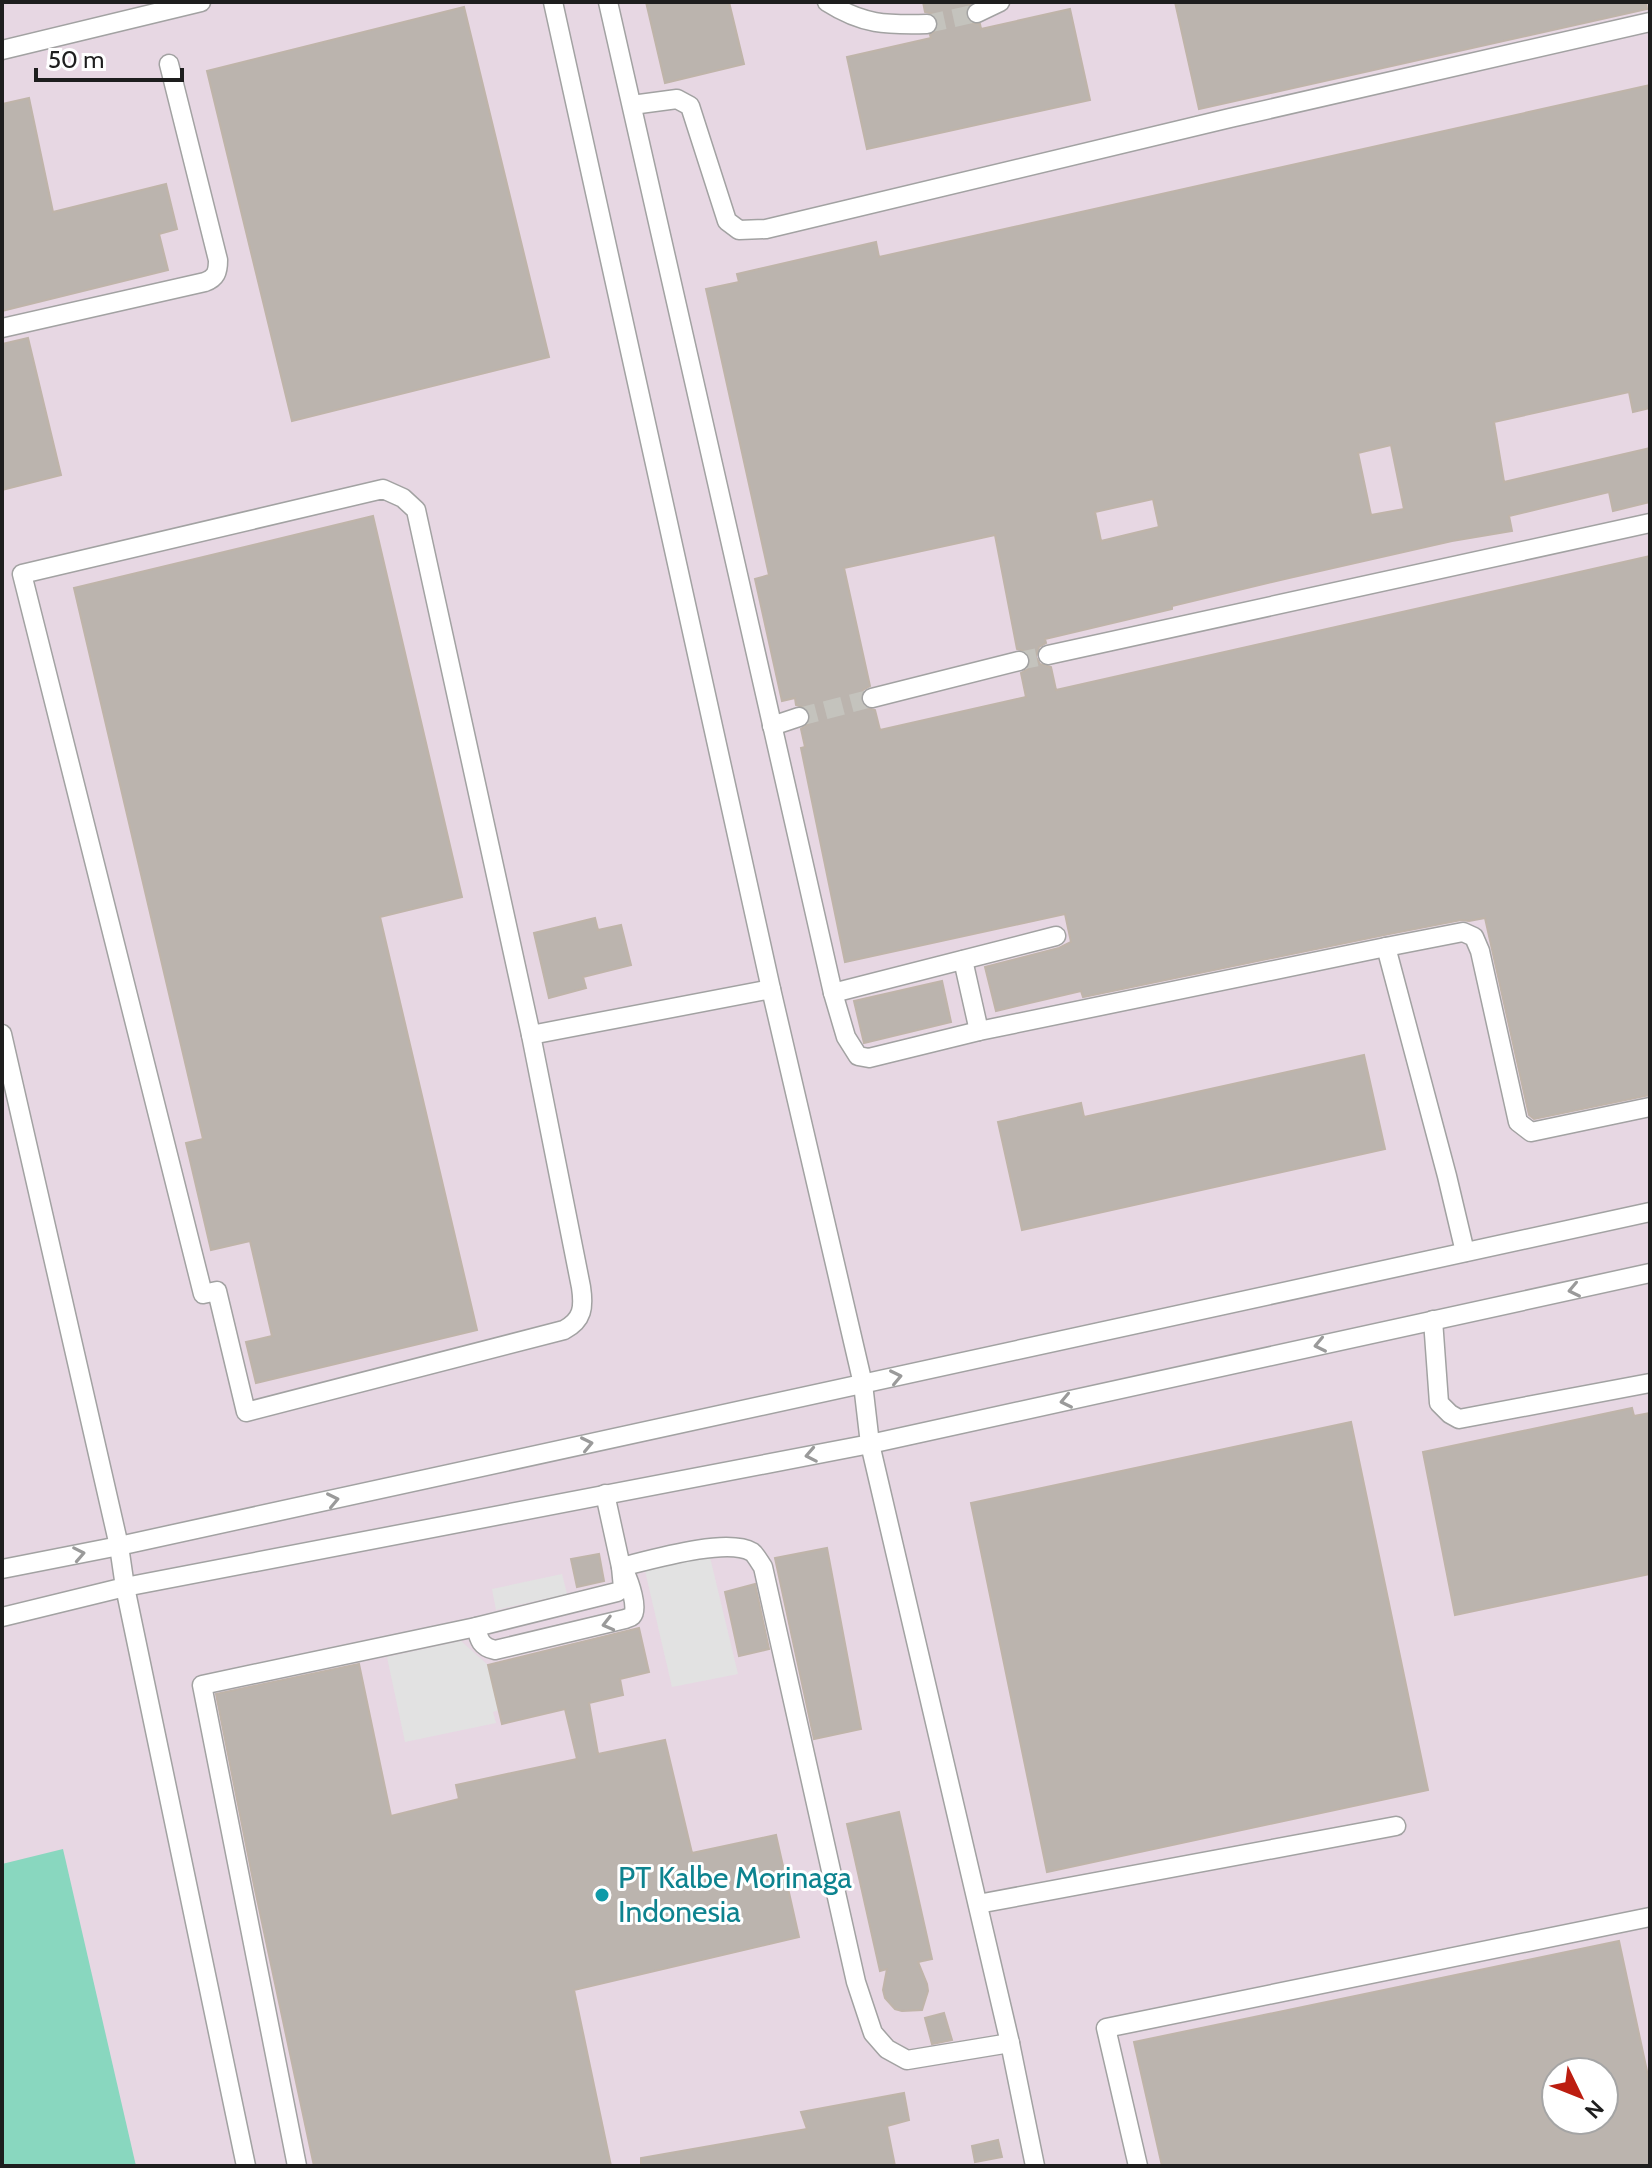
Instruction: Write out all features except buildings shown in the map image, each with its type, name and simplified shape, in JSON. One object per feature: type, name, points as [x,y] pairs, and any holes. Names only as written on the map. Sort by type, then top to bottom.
[{"type":"street","points":[[2,50],[201,2]]},
{"type":"street","points":[[553,2],[771,989],[863,1384],[870,1444],[1010,2043],[1035,2166]]},
{"type":"street","points":[[608,2],[833,993],[846,1037],[858,1056],[869,1058],[979,1031],[1463,932],[1474,937],[1480,951],[1518,1122],[1531,1132],[1650,1107]]},
{"type":"street","points":[[827,2],[857,18],[888,25],[927,24]]},
{"type":"street","points":[[977,13],[1000,2]]},
{"type":"street","points":[[632,105],[677,99],[690,106],[727,221],[739,230],[766,229],[1650,22]]},
{"type":"street","points":[[2,328],[213,279],[218,270],[218,260],[169,64]]},
{"type":"street","points":[[383,489],[403,498],[416,510],[531,1035],[583,1303],[582,1314],[574,1325],[246,1412],[217,1291],[203,1294],[22,574],[383,489]]},
{"type":"street","points":[[1048,655],[1650,523]]},
{"type":"street","points":[[872,698],[1019,661]]},
{"type":"street","points":[[772,726],[799,717]]},
{"type":"street","points":[[833,993],[1056,936]]},
{"type":"street","points":[[1386,947],[1465,1252]]},
{"type":"street","points":[[963,960],[979,1031]]},
{"type":"street","points":[[531,1035],[771,989]]},
{"type":"street","points":[[2,1034],[119,1546],[246,2166]]},
{"type":"street","points":[[2,1569],[1650,1212]]},
{"type":"street","points":[[2,1617],[125,1587],[870,1444],[1650,1273]]},
{"type":"street","points":[[1433,1320],[1439,1403],[1459,1419],[1650,1383]]},
{"type":"street","points":[[297,2166],[202,1685],[476,1627],[617,1592],[623,1588],[621,1567],[605,1494]]},
{"type":"street","points":[[621,1567],[708,1549],[730,1547],[752,1552],[763,1567],[853,1966],[873,2033],[887,2049],[907,2060],[1010,2043]]},
{"type":"street","points":[[476,1627],[484,1646],[495,1650],[633,1616],[635,1611],[629,1580],[621,1567]]},
{"type":"street","points":[[978,1904],[1396,1826]]},
{"type":"street","points":[[1138,2166],[1106,2028],[1650,1917]]},
{"type":"shaded area","points":[[2,2],[1650,2],[1650,2166],[2,2166]]},
{"type":"shaded area","points":[[708,1549],[738,1674],[672,1687],[643,1562]]},
{"type":"shaded area","points":[[562,1574],[567,1594],[496,1610],[492,1589]]},
{"type":"shaded area","points":[[461,1641],[488,1665],[499,1710],[493,1712],[496,1723],[405,1742],[387,1657]]},
{"type":"green space","points":[[63,1849],[136,2166],[2,2166],[2,1864]]},
{"type":"tunnel","points":[[927,24],[977,13]]},
{"type":"tunnel","points":[[1019,661],[1048,655]]},
{"type":"tunnel","points":[[799,717],[872,698]]},
{"type":"place","name":"PT Kalbe Morinaga Indonesia","points":[[602,1895]]}]
